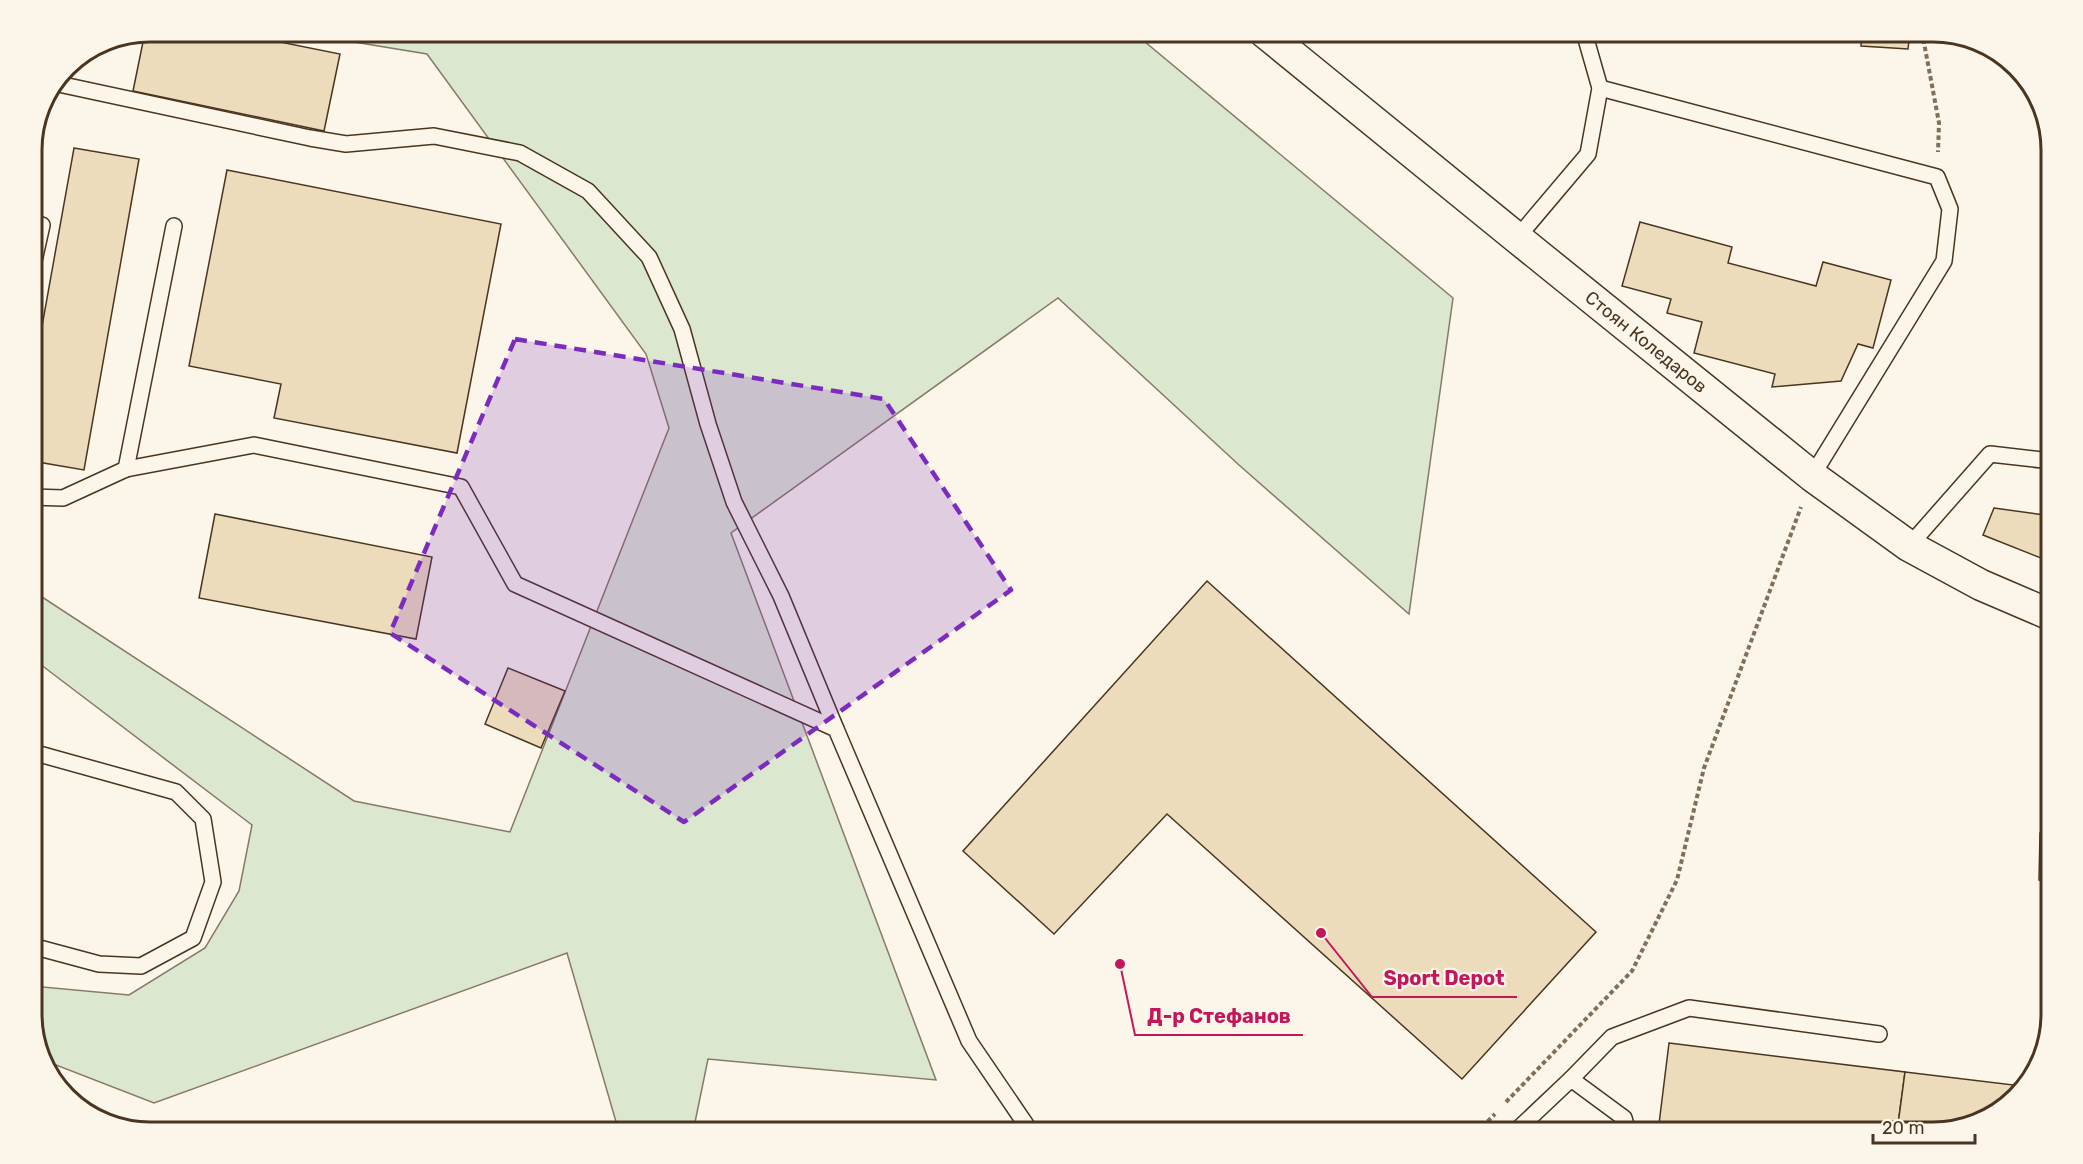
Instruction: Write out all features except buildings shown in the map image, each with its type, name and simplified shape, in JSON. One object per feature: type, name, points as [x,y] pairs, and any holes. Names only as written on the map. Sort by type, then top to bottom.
[{"type":"street","name":"Стоян Коледаров","points":[[1276,42],[1812,476],[1909,546],[1981,585],[2041,611]]},
{"type":"lane","points":[[1517,238],[1588,154],[1600,88],[1587,42]]},
{"type":"lane","points":[[63,85],[346,144],[434,136],[520,153],[588,191],[649,257],[682,329],[708,424],[734,502],[781,596],[969,1041],[1024,1122]]},
{"type":"lane","points":[[1600,88],[1937,177],[1950,209],[1944,261],[1812,476]]},
{"type":"lane","points":[[126,469],[174,226]]},
{"type":"lane","points":[[42,497],[63,498],[126,469],[254,445],[461,487],[515,584],[836,729]]},
{"type":"lane","points":[[1909,546],[1990,454],[2041,460]]},
{"type":"lane","points":[[42,755],[176,792],[203,819],[213,882],[194,938],[141,966],[99,964],[42,949]]},
{"type":"lane","points":[[1525,1122],[1612,1037],[1689,1008],[1879,1034]]},
{"type":"lane","points":[[1571,1078],[1624,1118],[1625,1122]]},
{"type":"path","points":[[1924,42],[1939,123],[1937,177]]},
{"type":"path","points":[[1487,1122],[1632,970],[1677,880],[1704,768],[1812,476]]},
{"type":"highlighted area","points":[[515,339],[884,399],[1011,590],[684,822],[390,633]]},
{"type":"green space","points":[[354,42],[1145,42],[1453,298],[1409,614],[1239,465],[1058,298],[731,533],[936,1080],[708,1059],[695,1122],[616,1122],[567,953],[154,1103],[54,1064],[44,1035],[42,987],[129,995],[205,948],[239,891],[252,825],[42,666],[42,597],[354,801],[510,832],[669,428],[646,354],[427,54]]},
{"type":"place","name":"Sport Depot","points":[[1321,933]]},
{"type":"place","name":"Д-р Стефанов","points":[[1120,964]]}]
